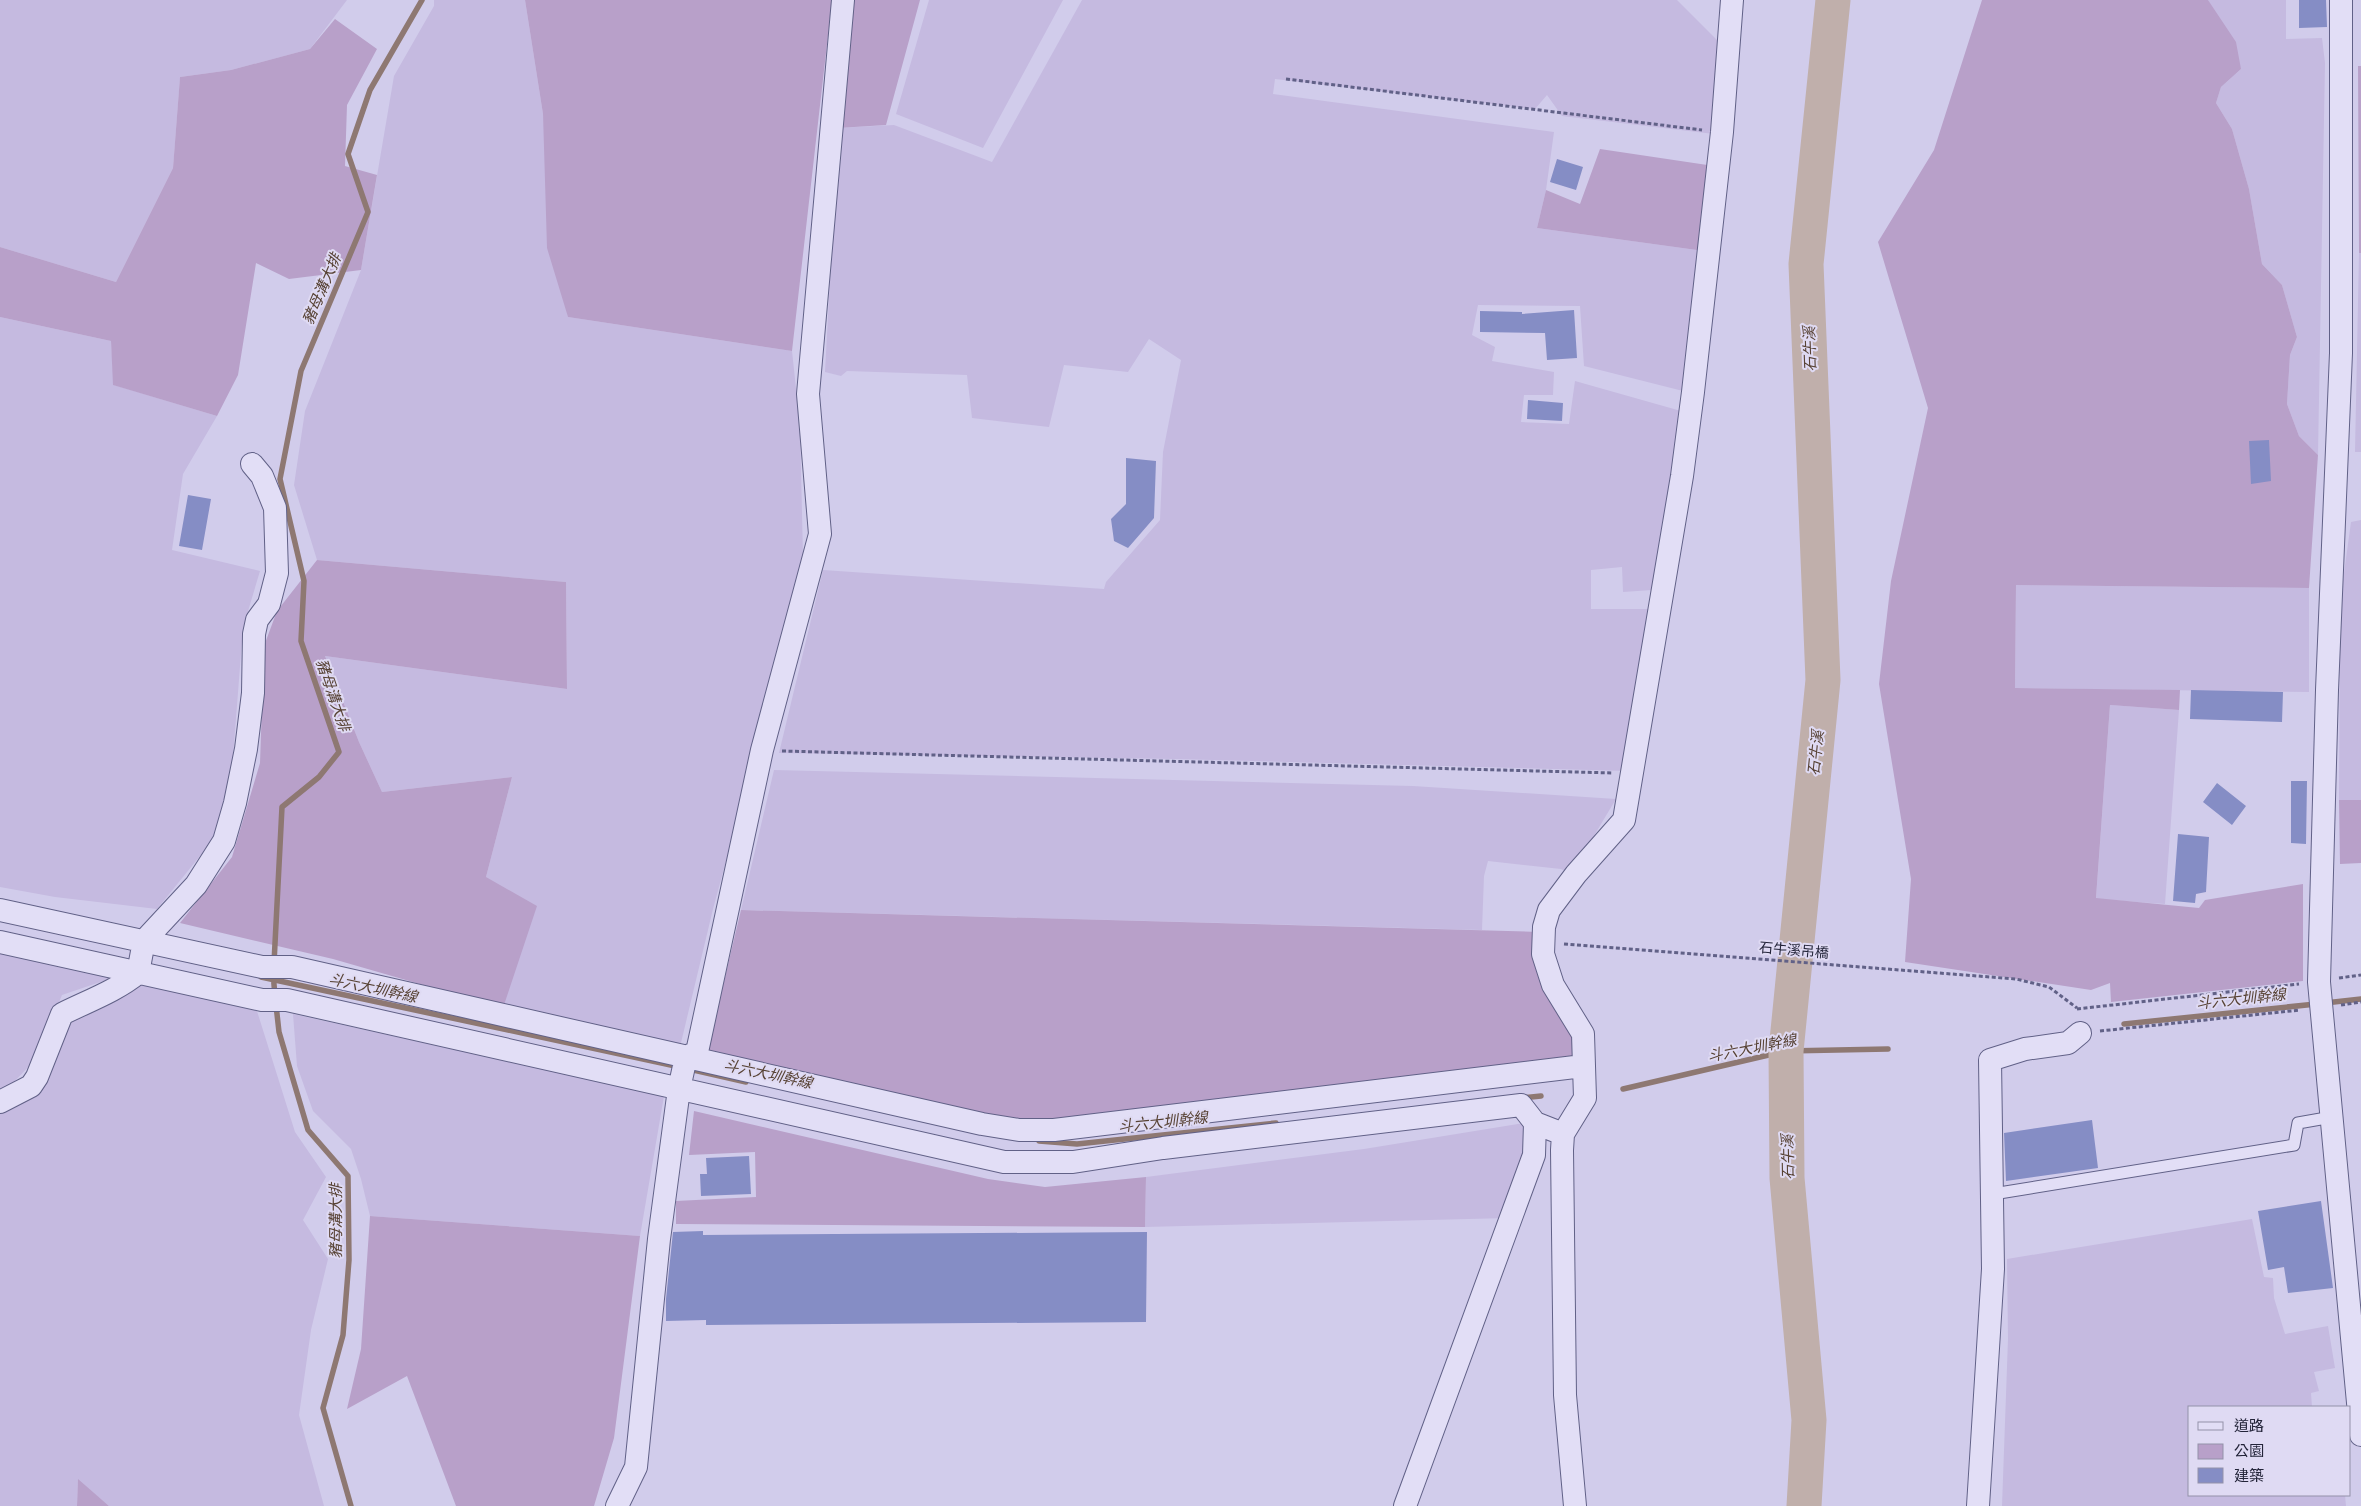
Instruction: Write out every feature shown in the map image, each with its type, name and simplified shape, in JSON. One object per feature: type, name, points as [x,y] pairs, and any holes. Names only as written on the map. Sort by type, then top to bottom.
[{"type":"street","points":[[686,1057],[697,1052],[762,750],[820,534],[808,394],[843,0]]},
{"type":"street","points":[[1575,1506],[1565,1395],[1567,1129],[1585,1098],[1583,1034],[1553,985],[1543,954],[1544,927],[1549,910],[1576,874],[1624,820],[1682,476],[1722,132],[1732,0]]},
{"type":"street","points":[[2341,0],[2342,353],[2327,690],[2319,982],[2361,1435]]},
{"type":"street","points":[[0,1102],[30,1086],[34,1081],[62,1014],[104,993],[121,987],[138,973],[144,941],[196,885],[224,841],[235,803],[246,749],[253,693],[254,634],[257,620],[269,604],[277,574],[274,508],[262,476],[252,464]]},
{"type":"street","points":[[0,910],[262,967],[292,967],[982,1124],[1019,1130],[1054,1130],[1583,1066]]},
{"type":"street","points":[[0,942],[262,1000],[287,1000],[1004,1162],[1073,1162],[1162,1148],[1521,1105],[1535,1123],[1534,1155],[1405,1506]]},
{"type":"street","points":[[1978,1506],[1991,1319],[1993,1194],[1990,1060],[2025,1049],[2068,1043],[2080,1033]]},
{"type":"street","points":[[618,1506],[636,1467],[659,1238],[679,1089],[686,1057]]},
{"type":"street","points":[[1535,1123],[1567,1129]]},
{"type":"lane","points":[[1993,1194],[2294,1145],[2298,1123],[2332,1117]]},
{"type":"path","points":[[1286,79],[1722,132]]},
{"type":"path","points":[[762,750],[1631,774]]},
{"type":"path","name":"石牛溪吊橋","points":[[1570,943],[2016,979],[2049,987],[2077,1008]]},
{"type":"path","points":[[2361,975],[2319,982],[2077,1008],[2080,1033],[2321,1008],[2361,1002]]},
{"type":"shaded area","points":[[0,0],[347,0],[310,49],[231,70],[180,77],[173,168],[116,282],[0,247]]},
{"type":"shaded area","points":[[434,0],[525,0],[543,114],[568,317],[792,351],[800,426],[803,557],[757,747],[713,909],[680,1047],[503,1008],[486,877],[512,777],[382,792],[359,742],[325,656],[567,689],[566,582],[317,560],[294,485],[305,411],[361,270],[394,76],[434,6]]},
{"type":"shaded area","points":[[929,0],[1063,0],[983,148],[896,114]]},
{"type":"shaded area","points":[[1082,0],[1677,0],[1719,42],[1714,134],[1562,116],[1547,95],[1535,109],[1275,79],[1273,94],[1554,132],[1546,190],[1537,228],[1704,251],[1683,391],[1584,366],[1580,306],[1478,305],[1472,335],[1495,347],[1492,361],[1554,372],[1553,395],[1524,395],[1521,422],[1569,424],[1575,381],[1681,411],[1652,590],[1623,592],[1622,567],[1591,570],[1591,609],[1651,609],[1629,771],[1174,759],[779,753],[823,570],[1104,589],[1106,582],[1160,520],[1163,452],[1181,360],[1149,339],[1128,372],[1064,365],[1049,427],[972,418],[967,375],[847,371],[841,376],[825,372],[838,128],[894,125],[992,162]]},
{"type":"shaded area","points":[[2208,0],[2286,0],[2286,39],[2322,38],[2325,63],[2318,455],[2299,436],[2287,404],[2290,355],[2297,337],[2282,285],[2262,264],[2249,189],[2232,129],[2216,103],[2221,87],[2241,69]]},
{"type":"shaded area","points":[[2359,253],[2361,253],[2361,452],[2355,452]]},
{"type":"shaded area","points":[[0,317],[111,341],[114,385],[217,416],[183,474],[172,550],[260,571],[243,628],[232,770],[217,835],[157,909],[55,897],[0,887]]},
{"type":"shaded area","points":[[2361,520],[2361,800],[2339,800],[2340,602],[2351,522]]},
{"type":"shaded area","points":[[2016,585],[2309,588],[2309,692],[2015,688]]},
{"type":"shaded area","points":[[2110,705],[2179,710],[2165,904],[2096,899]]},
{"type":"shaded area","points":[[774,770],[1413,786],[1616,799],[1571,874],[1561,869],[1488,861],[1484,876],[1482,930],[741,910]]},
{"type":"shaded area","points":[[0,953],[115,977],[62,995],[35,1060],[9,1087],[0,1091]]},
{"type":"shaded area","points":[[142,984],[257,1011],[295,1132],[326,1177],[303,1220],[328,1259],[311,1330],[299,1415],[324,1506],[109,1506],[78,1480],[77,1506],[0,1506],[0,1111],[35,1097],[70,1018]]},
{"type":"shaded area","points":[[293,1014],[664,1096],[640,1236],[370,1216],[351,1149],[313,1111],[297,1066]]},
{"type":"shaded area","points":[[1524,1123],[1529,1134],[1508,1218],[1145,1227],[1146,1177],[1364,1149]]},
{"type":"shaded area","points":[[2252,1219],[2264,1277],[2273,1278],[2274,1298],[2285,1334],[2328,1326],[2335,1368],[2314,1372],[2319,1391],[2311,1393],[2312,1406],[2188,1406],[2188,1496],[2345,1496],[2346,1506],[2002,1506],[2008,1339],[2007,1259]]},
{"type":"green space","points":[[525,0],[832,0],[792,351],[568,317],[547,248],[543,114]]},
{"type":"green space","points":[[852,0],[920,0],[886,125],[838,128]]},
{"type":"green space","points":[[1982,0],[2208,0],[2236,42],[2241,69],[2221,87],[2216,103],[2232,129],[2249,189],[2262,264],[2282,285],[2297,337],[2290,355],[2287,404],[2299,436],[2318,455],[2309,588],[2016,585],[2015,688],[2180,690],[2179,710],[2110,705],[2096,898],[2199,908],[2205,900],[2303,884],[2303,981],[2111,1002],[2110,983],[2091,990],[1905,962],[1911,879],[1879,684],[1891,581],[1928,408],[1878,242],[1934,150]]},
{"type":"green space","points":[[335,19],[377,49],[347,105],[345,166],[377,175],[361,270],[289,279],[256,263],[238,375],[217,416],[113,385],[111,341],[0,317],[0,247],[116,282],[173,168],[180,77],[231,70],[310,49]]},
{"type":"green space","points":[[2358,66],[2361,66],[2361,253],[2359,253]]},
{"type":"green space","points":[[1600,149],[1714,166],[1704,251],[1537,228],[1546,190],[1580,204]]},
{"type":"green space","points":[[317,560],[566,582],[567,689],[325,656],[359,742],[382,792],[512,777],[486,877],[537,906],[503,1008],[333,959],[180,923],[232,857],[260,763],[264,646],[277,611]]},
{"type":"green space","points":[[2339,800],[2361,800],[2361,863],[2340,864]]},
{"type":"green space","points":[[741,910],[1540,932],[1586,1032],[1583,1066],[1065,1122],[1003,1119],[706,1057]]},
{"type":"green space","points":[[694,1111],[988,1179],[1045,1187],[1146,1177],[1145,1227],[676,1224],[676,1201],[756,1197],[755,1152],[689,1155]]},
{"type":"green space","points":[[370,1216],[640,1236],[614,1438],[594,1506],[456,1506],[407,1376],[347,1409],[361,1349]]},
{"type":"green space","points":[[78,1479],[109,1506],[77,1506]]},
{"type":"building","points":[[2299,0],[2326,0],[2327,27],[2299,28]]},
{"type":"building","points":[[1557,159],[1583,167],[1576,190],[1550,182]]},
{"type":"building","points":[[1574,310],[1577,358],[1547,360],[1545,333],[1480,332],[1480,311],[1522,312],[1522,314]]},
{"type":"building","points":[[1528,400],[1563,403],[1562,421],[1527,419]]},
{"type":"building","points":[[2269,440],[2271,481],[2251,484],[2249,441]]},
{"type":"building","points":[[1126,458],[1156,461],[1154,518],[1128,548],[1114,541],[1111,519],[1126,504]]},
{"type":"building","points":[[188,495],[211,499],[202,550],[179,546]]},
{"type":"building","points":[[2191,690],[2283,692],[2282,722],[2190,719]]},
{"type":"building","points":[[2291,781],[2307,781],[2306,844],[2291,843]]},
{"type":"building","points":[[2217,783],[2246,806],[2232,825],[2203,802]]},
{"type":"building","points":[[2178,834],[2209,837],[2206,892],[2196,894],[2195,903],[2173,901]]},
{"type":"building","points":[[2092,1120],[2098,1168],[2006,1181],[2004,1133]]},
{"type":"building","points":[[749,1156],[751,1194],[701,1196],[700,1174],[707,1174],[706,1158]]},
{"type":"building","points":[[2321,1201],[2333,1288],[2288,1293],[2284,1267],[2268,1270],[2258,1211]]},
{"type":"building","points":[[703,1231],[703,1235],[1147,1232],[1146,1322],[706,1325],[706,1320],[666,1321],[666,1299],[673,1232]]},
{"type":"waterway","name":"豬母溝大排","points":[[274,963],[282,807],[319,777],[339,752],[301,641],[304,581],[280,479],[301,371],[368,212],[348,154],[370,90],[422,0]]},
{"type":"waterway","name":"石牛溪","points":[[1804,1506],[1809,1420],[1787,1178],[1786,1051],[1823,680],[1806,264],[1833,0]]},
{"type":"waterway","name":"豬母溝大排","points":[[273,973],[275,996]]},
{"type":"waterway","name":"斗六大圳幹線","points":[[261,977],[680,1067]]},
{"type":"waterway","name":"斗六大圳幹線","points":[[2325,1003],[2361,999]]},
{"type":"waterway","name":"斗六大圳幹線","points":[[2124,1024],[2316,1004]]},
{"type":"waterway","name":"豬母溝大排","points":[[276,1005],[279,1032],[308,1130],[348,1176],[349,1260],[343,1335],[323,1408],[351,1506]]},
{"type":"waterway","name":"斗六大圳幹線","points":[[1623,1089],[1786,1051],[1888,1049]]},
{"type":"waterway","name":"斗六大圳幹線","points":[[689,1069],[746,1082]]},
{"type":"waterway","name":"斗六大圳幹線","points":[[1521,1098],[1541,1096]]},
{"type":"waterway","name":"斗六大圳幹線","points":[[1039,1141],[1077,1144],[1276,1123]]}]
